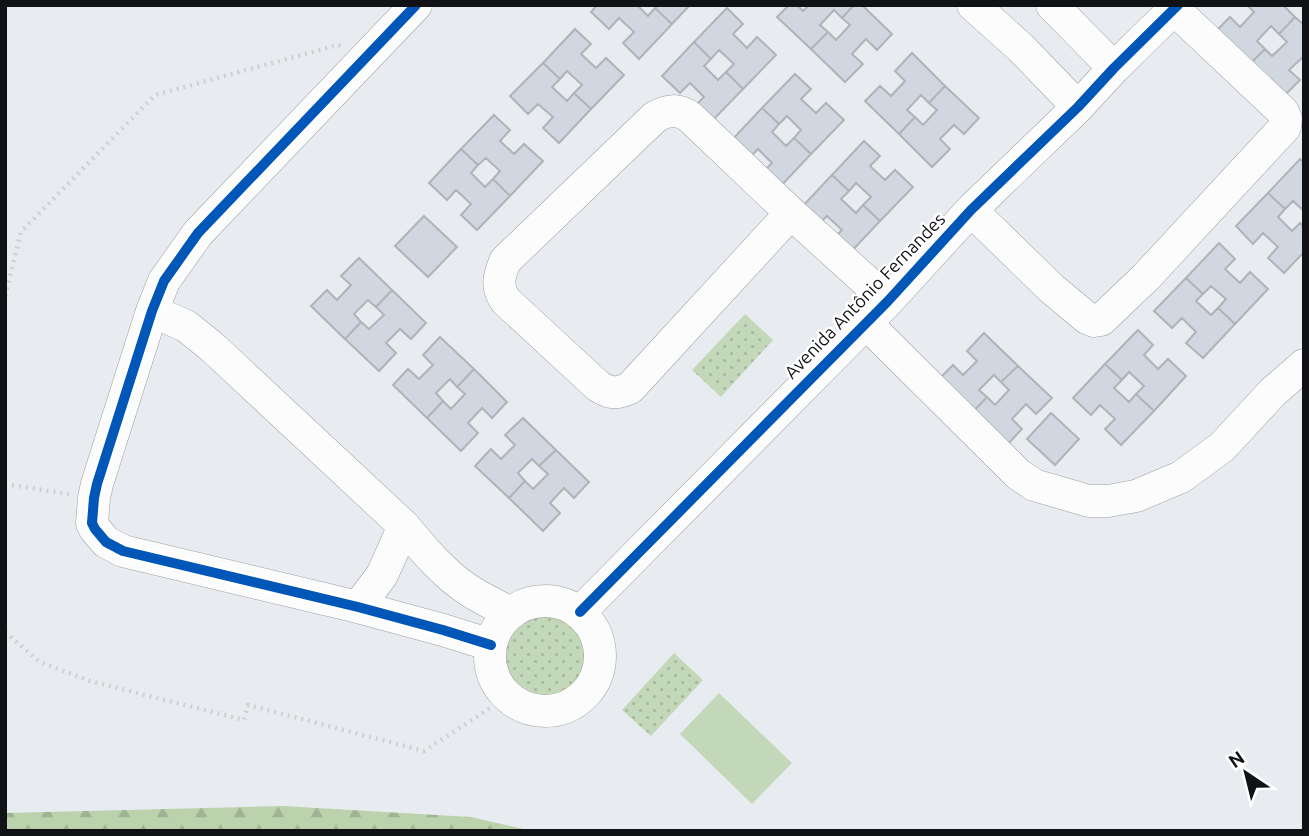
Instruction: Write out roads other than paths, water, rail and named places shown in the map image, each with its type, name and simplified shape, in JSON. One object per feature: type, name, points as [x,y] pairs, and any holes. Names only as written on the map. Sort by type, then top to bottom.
[{"type":"street","points":[[416,5],[198,233],[164,281],[97,484],[92,523],[106,542],[123,551],[358,607],[491,645]]},
{"type":"street","points":[[973,5],[1021,48],[1078,107]]},
{"type":"street","points":[[971,210],[1051,288],[1094,321],[1101,320],[1146,277],[1285,127],[1286,119],[1283,112],[1176,7]]},
{"type":"street","name":"Avenida Antônio Fernandes","points":[[580,612],[888,301],[971,210],[1078,107],[1176,7]]},
{"type":"street","points":[[1062,8],[1114,68]]},
{"type":"street","points":[[791,213],[630,388],[615,394],[598,386],[505,300],[499,290],[505,261],[655,117],[674,110],[691,118],[888,301]]},
{"type":"street","points":[[152,311],[186,326],[211,346],[404,526],[450,576],[468,590],[510,613]]},
{"type":"street","points":[[866,323],[1018,474],[1034,485],[1089,500],[1108,501],[1136,496],[1181,477],[1222,447],[1273,392],[1304,365]]},
{"type":"street","points":[[358,607],[382,575],[404,526]]},
{"type":"street","points":[[545,601],[564,604],[580,612],[592,626],[599,642],[601,660],[597,677],[587,693],[573,704],[557,711],[539,712],[522,707],[507,697],[495,681],[490,664],[491,645],[498,628],[510,613],[527,604],[545,601]]}]
